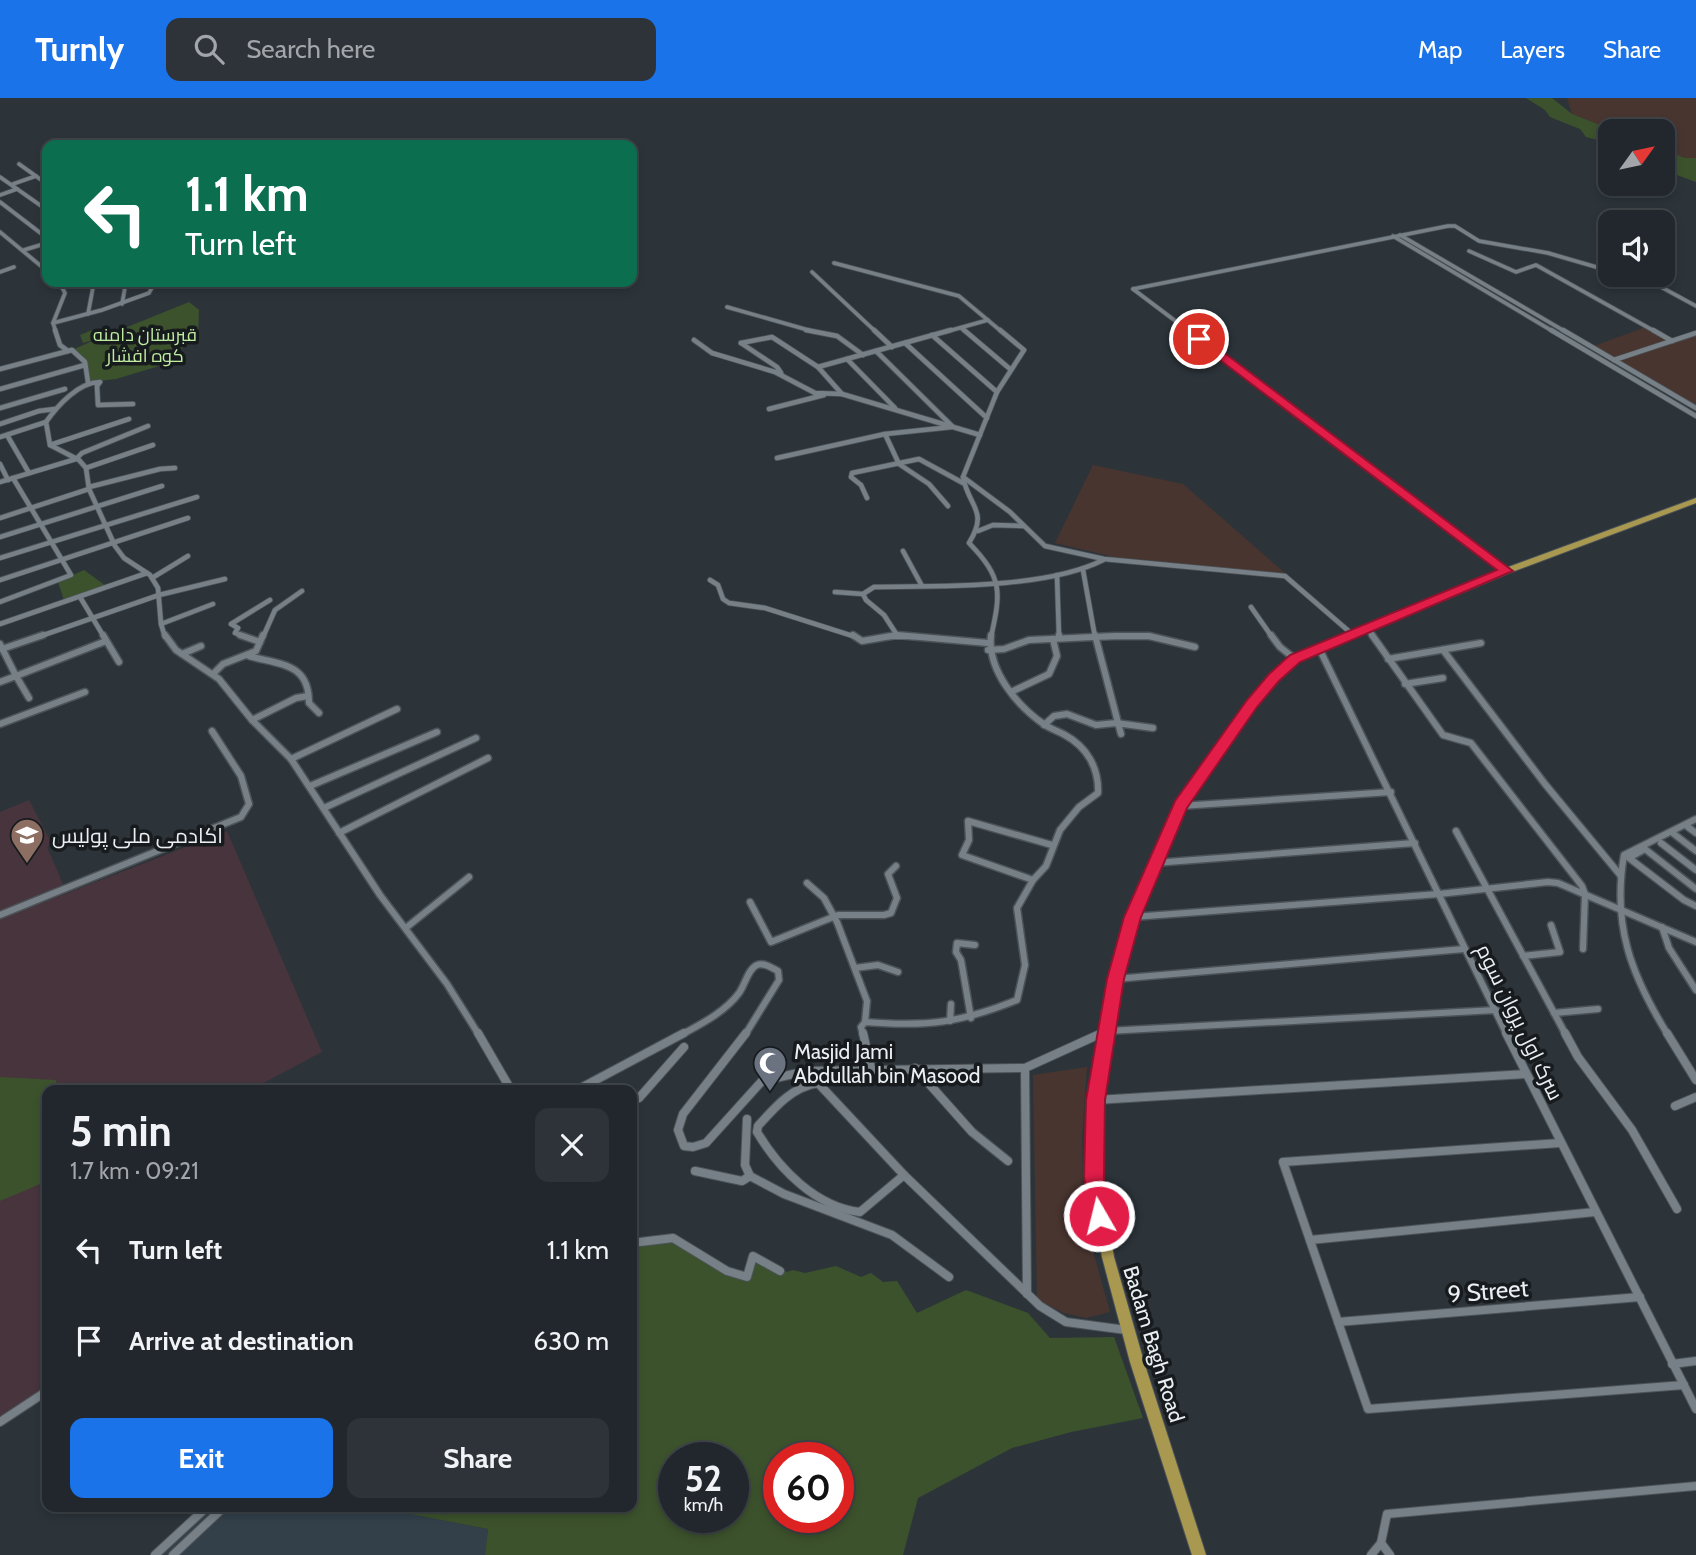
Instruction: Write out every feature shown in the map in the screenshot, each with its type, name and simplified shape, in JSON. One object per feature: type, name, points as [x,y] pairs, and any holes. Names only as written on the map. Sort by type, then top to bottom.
[{"type":"main road","name":"Badam Bagh Road","points":[[1199,1555],[1108,1257],[1094,1177],[1096,1100],[1115,979],[1133,917],[1180,806],[1252,703],[1274,677],[1295,659],[1506,571],[1696,500]]},
{"type":"street","points":[[19,163],[42,180]]},
{"type":"street","points":[[13,184],[36,176]]},
{"type":"street","points":[[0,177],[42,206]]},
{"type":"street","points":[[0,195],[17,189]]},
{"type":"street","points":[[0,202],[42,237]]},
{"type":"street","points":[[1506,571],[1133,289],[1392,236],[1455,226],[1479,241],[1548,253],[1598,268]]},
{"type":"street","points":[[0,232],[42,266]]},
{"type":"street","points":[[1400,235],[1696,408]]},
{"type":"street","points":[[1392,236],[1696,416]]},
{"type":"street","points":[[24,250],[42,243]]},
{"type":"street","points":[[1469,251],[1516,272],[1536,265],[1672,341]]},
{"type":"street","points":[[834,263],[956,295],[1024,350],[997,392],[963,480]]},
{"type":"street","points":[[0,272],[14,267]]},
{"type":"street","points":[[812,272],[892,347]]},
{"type":"street","points":[[62,287],[65,293],[53,323],[65,352]]},
{"type":"street","points":[[88,314],[93,287]]},
{"type":"street","points":[[122,304],[125,287]]},
{"type":"street","points":[[53,323],[122,304],[149,293],[152,287]]},
{"type":"street","points":[[1661,287],[1696,306]]},
{"type":"street","points":[[727,307],[805,330],[837,336],[863,355]]},
{"type":"street","points":[[818,367],[988,320]]},
{"type":"street","points":[[961,328],[1010,369]]},
{"type":"street","points":[[1614,360],[1696,333]]},
{"type":"street","points":[[932,335],[997,392]]},
{"type":"street","points":[[782,375],[777,367],[741,343],[772,337],[818,367],[842,394]]},
{"type":"street","points":[[694,341],[712,353],[782,375],[815,393],[842,394],[980,435]]},
{"type":"street","points":[[905,343],[987,418]]},
{"type":"street","points":[[876,351],[954,427]]},
{"type":"street","points":[[0,369],[65,352],[82,358],[88,382]]},
{"type":"street","points":[[847,359],[897,410]]},
{"type":"street","points":[[0,389],[85,365]]},
{"type":"street","points":[[0,437],[46,422],[55,409],[88,382],[100,382],[97,386],[98,405],[133,404]]},
{"type":"street","points":[[0,408],[65,389]]},
{"type":"street","points":[[769,409],[826,394]]},
{"type":"street","points":[[0,424],[38,411],[55,409]]},
{"type":"street","points":[[50,446],[129,419]]},
{"type":"street","points":[[46,422],[50,446]]},
{"type":"street","points":[[0,482],[76,459],[82,453],[148,426]]},
{"type":"street","points":[[777,458],[886,434],[954,427]]},
{"type":"street","points":[[886,434],[900,464],[929,484],[948,506]]},
{"type":"street","points":[[7,435],[29,473]]},
{"type":"street","points":[[86,468],[153,445]]},
{"type":"street","points":[[50,446],[76,459],[86,468],[89,488],[119,554],[149,576],[159,595],[161,624],[166,639],[182,654],[213,674],[252,720],[291,759],[380,895],[447,984],[509,1085]]},
{"type":"street","points":[[867,498],[861,485],[850,477],[852,474],[922,459],[963,480],[1010,512],[1045,546],[1104,559],[1285,576],[1352,634]]},
{"type":"street","points":[[0,464],[31,508],[71,575],[0,603]]},
{"type":"street","points":[[0,518],[89,488],[160,468],[174,468]]},
{"type":"street","points":[[963,480],[979,508],[978,531]]},
{"type":"street","points":[[0,537],[162,486]]},
{"type":"street","points":[[0,558],[197,497]]},
{"type":"street","points":[[0,580],[188,518]]},
{"type":"street","points":[[865,1022],[909,1025],[971,1018],[1017,1000],[1025,965],[1017,908],[1033,880],[1046,866],[1052,845],[1079,807],[1098,793],[1101,775],[1089,756],[1068,737],[1044,725],[1011,692],[998,674],[988,647],[997,617],[997,582],[970,542],[978,531],[993,525],[1024,526]]},
{"type":"street","points":[[903,551],[922,586]]},
{"type":"street","points":[[0,624],[149,576],[188,556]]},
{"type":"street","points":[[835,592],[863,594],[874,587],[997,582],[1057,575],[1083,570],[1104,559]]},
{"type":"street","points":[[1083,570],[1095,637],[1121,734]]},
{"type":"street","points":[[1011,692],[1049,674],[1057,656],[1057,575]]},
{"type":"street","points":[[29,698],[1,647],[159,595],[225,579]]},
{"type":"street","points":[[710,580],[718,585],[723,598],[729,603],[765,608],[852,634],[862,641],[897,635],[1004,649],[1029,640],[1149,636],[1195,646]]},
{"type":"street","points":[[213,674],[230,660],[248,656],[256,651],[275,610],[302,591]]},
{"type":"street","points":[[863,594],[866,600],[884,615],[897,635]]},
{"type":"street","points":[[80,597],[119,662]]},
{"type":"street","points":[[260,642],[235,633],[238,628],[231,624],[270,600]]},
{"type":"street","points":[[161,624],[213,604]]},
{"type":"street","points":[[1251,607],[1280,647],[1295,659]]},
{"type":"street","points":[[1367,628],[1445,737],[1471,743],[1554,849],[1585,894],[1583,949]]},
{"type":"street","points":[[0,682],[106,642]]},
{"type":"street","points":[[1388,659],[1481,643]]},
{"type":"street","points":[[182,654],[201,646]]},
{"type":"street","name":"سرک اول پروان سوم","points":[[1319,648],[1391,792],[1525,1074],[1696,1409]]},
{"type":"street","points":[[1443,650],[1545,783],[1621,876]]},
{"type":"street","points":[[248,656],[276,665],[285,665],[297,672],[308,682],[311,691],[308,696],[309,703],[319,713]]},
{"type":"street","points":[[1405,684],[1443,678]]},
{"type":"street","points":[[0,724],[85,692]]},
{"type":"street","points":[[252,720],[296,698],[308,696]]},
{"type":"street","points":[[291,759],[397,709]]},
{"type":"street","points":[[1044,725],[1054,716],[1067,714],[1096,724],[1116,723],[1153,728]]},
{"type":"street","points":[[0,915],[241,817],[248,804],[241,776],[212,731]]},
{"type":"street","points":[[310,786],[438,732]]},
{"type":"street","points":[[324,808],[476,737]]},
{"type":"street","points":[[339,834],[488,758]]},
{"type":"street","points":[[1180,806],[1391,792]]},
{"type":"street","points":[[1696,819],[1624,855],[1619,908],[1619,923],[1633,971],[1657,1017],[1696,1080]]},
{"type":"street","points":[[1033,880],[962,855],[969,840],[968,821],[1052,845]]},
{"type":"street","points":[[1688,827],[1696,833]]},
{"type":"street","points":[[1456,831],[1578,1057],[1603,1086],[1638,1135],[1677,1209]]},
{"type":"street","points":[[1674,834],[1696,851]]},
{"type":"street","points":[[1154,863],[1415,843]]},
{"type":"street","points":[[1661,843],[1696,870]]},
{"type":"street","points":[[1696,889],[1645,849],[1629,858],[1696,906]]},
{"type":"street","points":[[750,902],[771,942],[834,917],[856,914],[882,918],[891,914],[897,894],[888,874],[896,866]]},
{"type":"street","points":[[407,928],[469,877]]},
{"type":"street","points":[[1133,917],[1439,894],[1548,882],[1558,883],[1696,942]]},
{"type":"street","points":[[807,883],[824,898],[834,917],[867,1001],[862,1027],[871,1068]]},
{"type":"street","points":[[1523,956],[1560,952],[1550,925]]},
{"type":"street","points":[[1662,927],[1669,948],[1696,990]]},
{"type":"street","points":[[971,1018],[961,960],[956,952],[957,943],[975,946]]},
{"type":"street","points":[[1115,979],[1464,949]]},
{"type":"street","points":[[855,968],[875,964],[898,972]]},
{"type":"street","points":[[586,1085],[712,1017],[739,993],[749,971],[758,965],[769,965],[778,971],[779,980],[736,1049],[683,1114],[677,1125],[677,1136],[684,1146],[693,1147],[706,1143],[754,1087],[770,1078],[807,1071],[871,1068],[1026,1068],[1107,1031],[1496,1010]]},
{"type":"street","points":[[950,1021],[951,1004]]},
{"type":"street","points":[[1554,1013],[1598,1009]]},
{"type":"street","points":[[637,1099],[684,1047]]},
{"type":"street","points":[[915,1068],[972,1132],[1008,1161]]},
{"type":"street","points":[[1026,1068],[1027,1294]]},
{"type":"street","points":[[1096,1100],[1525,1074]]},
{"type":"street","points":[[904,1175],[860,1212],[833,1207],[812,1194],[762,1142],[757,1132],[758,1126],[790,1096],[818,1083],[904,1175],[1040,1306],[1066,1322],[1129,1330]]},
{"type":"street","points":[[1675,1106],[1696,1097]]},
{"type":"street","points":[[747,1119],[745,1165],[750,1176],[815,1207],[894,1236],[949,1277]]},
{"type":"street","points":[[1560,1143],[1283,1162],[1368,1409],[1685,1385]]},
{"type":"street","points":[[695,1171],[742,1181],[750,1176]]},
{"type":"street","points":[[1310,1240],[1595,1213]]},
{"type":"street","points":[[637,1242],[673,1238],[727,1271],[747,1277],[753,1256],[780,1271]]},
{"type":"street","name":"9 Street","points":[[1338,1322],[1640,1297]]},
{"type":"street","points":[[1672,1364],[1696,1361]]},
{"type":"street","points":[[0,1422],[42,1394]]},
{"type":"street","points":[[1371,1555],[1381,1543],[1387,1514],[1696,1486]]},
{"type":"street","points":[[155,1555],[202,1512]]},
{"type":"street","points":[[173,1555],[219,1512]]},
{"type":"street","points":[[1381,1543],[1390,1555]]},
{"type":"shaded area","points":[[1567,98],[1696,98],[1696,158],[1685,158],[1675,154],[1675,119],[1598,119],[1598,124],[1572,114]]},
{"type":"shaded area","points":[[1646,327],[1671,341],[1696,333],[1696,410],[1591,347]]},
{"type":"shaded area","points":[[1093,465],[1183,484],[1286,574],[1114,557],[1055,543]]},
{"type":"shaded area","name":"اکادمی ملی پولیس","points":[[29,800],[52,844],[47,847],[63,884],[60,886],[61,890],[0,915],[0,812]]},
{"type":"shaded area","points":[[227,831],[322,1052],[259,1085],[42,1085],[42,1391],[0,1418],[0,919]]},
{"type":"shaded area","points":[[1087,1067],[1082,1136],[1083,1195],[1094,1255],[1110,1312],[1086,1318],[1064,1313],[1037,1300],[1033,1075]]},
{"type":"shaded area","points":[[202,1512],[400,1512],[488,1529],[485,1555],[155,1555]]},
{"type":"green space","points":[[1526,98],[1552,98],[1572,114],[1598,124],[1598,140],[1586,137],[1580,129],[1550,117],[1545,110]]},
{"type":"green space","points":[[1675,154],[1685,158],[1696,158],[1696,182],[1675,174]]},
{"type":"green space","name":"قبرستان دامنه کوه افشار","points":[[189,302],[199,310],[198,337],[159,366],[116,379],[88,382],[85,362],[72,350],[99,338],[83,343],[80,335],[92,330],[100,338]]},
{"type":"green space","points":[[84,570],[106,586],[64,600],[58,582]]},
{"type":"green space","points":[[0,1077],[56,1080],[56,1085],[42,1085],[42,1183],[0,1201]]},
{"type":"green space","points":[[673,1238],[709,1261],[747,1276],[753,1256],[787,1272],[793,1270],[805,1273],[836,1266],[861,1277],[871,1273],[883,1282],[897,1281],[917,1313],[966,1290],[1028,1313],[1050,1338],[1114,1337],[1143,1418],[1071,1432],[1012,1448],[918,1498],[903,1555],[485,1555],[488,1529],[400,1512],[637,1512],[637,1242]]},
{"type":"place","name":"اکادمی ملی پولیس","points":[[27,865]]},
{"type":"place","name":"Masjid Jami Abdullah bin Masood","points":[[770,1093]]},
{"type":"route","points":[[1099,1216],[1094,1177],[1096,1100],[1115,979],[1133,917],[1180,806],[1252,703],[1274,677],[1295,659],[1506,571],[1199,339]]}]
